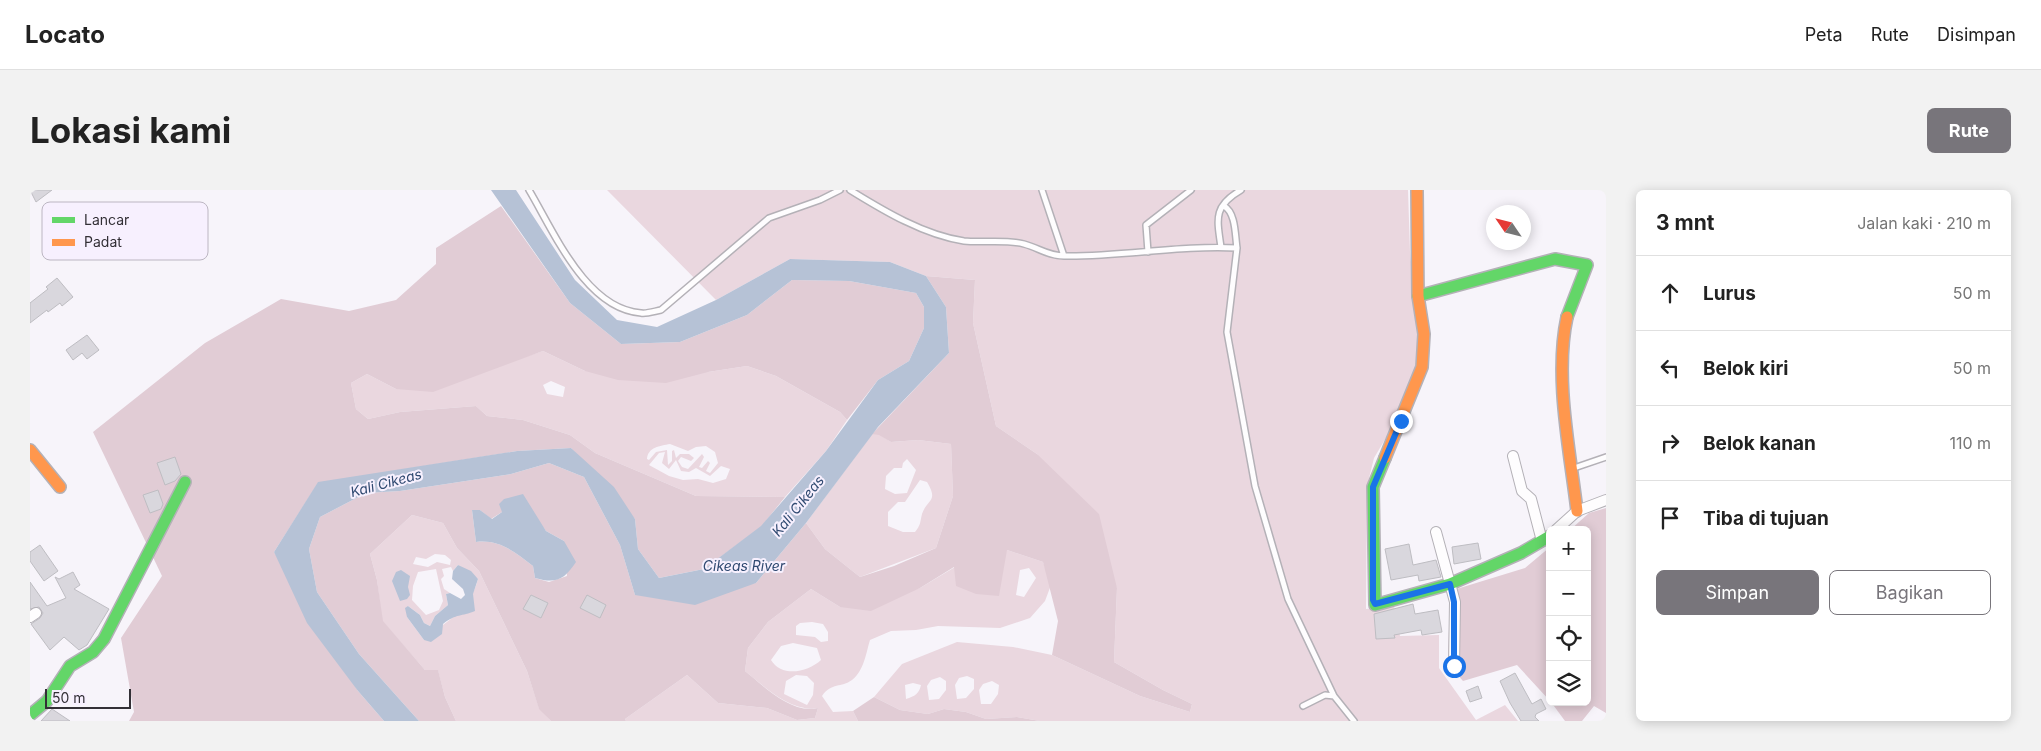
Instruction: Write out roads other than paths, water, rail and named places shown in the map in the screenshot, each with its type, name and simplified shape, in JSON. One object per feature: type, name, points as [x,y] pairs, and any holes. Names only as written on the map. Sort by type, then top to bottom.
[{"type":"street","points":[[1417,190],[1418,296],[1424,334],[1422,368],[1373,487],[1373,600],[1375,604],[1450,584],[1521,553],[1546,539],[1531,499],[1523,493],[1513,456]]},
{"type":"street","points":[[1418,296],[1555,259],[1586,265],[1568,312],[1563,335],[1564,394],[1576,511]]},
{"type":"street","points":[[30,450],[60,487]]},
{"type":"street","points":[[30,715],[47,700],[70,666],[93,652],[104,639],[185,482]]},
{"type":"street","points":[[1560,526],[1576,511],[1606,500]]},
{"type":"street","points":[[1436,532],[1454,602],[1454,666]]},
{"type":"lane","points":[[529,190],[576,270],[605,300],[622,308],[642,313],[660,310],[769,218],[820,200],[840,190]]},
{"type":"lane","points":[[850,190],[876,206],[928,231],[963,240],[1024,244],[1051,256],[1221,247],[1238,248]]},
{"type":"lane","points":[[1042,190],[1064,256]]},
{"type":"lane","points":[[1148,252],[1146,225],[1191,190]]},
{"type":"lane","points":[[1221,247],[1217,217],[1231,196],[1241,190]]},
{"type":"lane","points":[[1224,206],[1230,209],[1238,248],[1227,332],[1255,486],[1288,599],[1334,696],[1354,721]]},
{"type":"lane","points":[[1573,468],[1606,457]]},
{"type":"lane","points":[[1303,706],[1325,695],[1334,696]]},
{"type":"water","name":"Cikeas River","points":[[491,190],[516,190],[575,280],[617,320],[657,327],[716,300],[790,259],[890,262],[926,276],[946,307],[949,353],[878,427],[806,523],[756,583],[695,605],[635,595],[620,545],[584,477],[549,463],[511,474],[400,491],[366,493],[320,517],[309,549],[317,592],[359,654],[419,721],[384,721],[358,691],[307,623],[274,552],[318,482],[517,451],[571,448],[614,487],[635,519],[638,549],[659,578],[704,569],[761,526],[826,451],[878,380],[909,361],[924,328],[924,307],[916,293],[849,281],[792,280],[747,315],[680,342],[621,344],[570,303]]},
{"type":"water","points":[[523,494],[546,531],[564,541],[576,562],[559,579],[549,581],[535,578],[533,566],[513,551],[492,543],[476,542],[472,510],[480,510],[492,519],[502,512],[499,504],[504,499]]},
{"type":"water","points":[[458,565],[471,571],[478,579],[473,594],[475,611],[456,617],[443,624],[442,634],[431,642],[424,640],[407,617],[405,608],[408,606],[420,615],[424,623],[430,626],[435,616],[448,605],[446,594],[450,593],[461,599],[465,595],[463,589],[452,579],[453,571]]},
{"type":"water","points":[[401,570],[410,576],[408,587],[410,595],[407,599],[400,601],[392,581],[396,572]]},
{"type":"water label","name":"Kali Cikeas","points":[[386,483]]},
{"type":"water label","name":"Kali Cikeas","points":[[798,506]]}]
